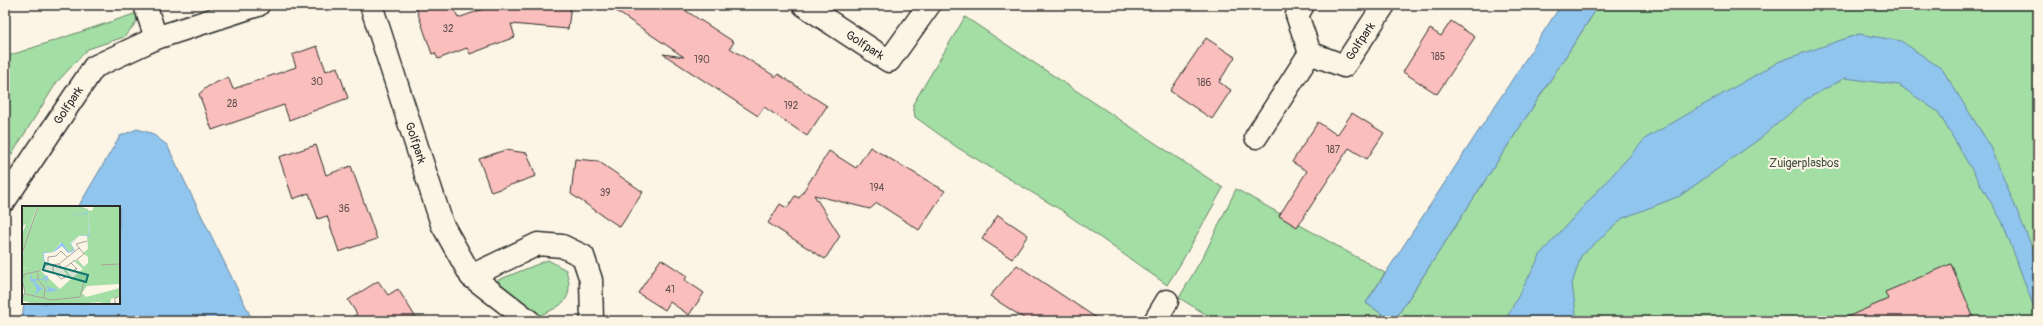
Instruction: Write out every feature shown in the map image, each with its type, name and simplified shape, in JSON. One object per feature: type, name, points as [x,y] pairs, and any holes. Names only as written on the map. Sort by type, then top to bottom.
[{"type":"street","points":[[145,5],[156,38]]},
{"type":"street","name":"Golfpark","points":[[5,200],[94,67],[156,38],[258,5]]},
{"type":"street","name":"Golfpark","points":[[371,5],[442,224],[471,276],[529,321]]},
{"type":"street","name":"Golfpark","points":[[804,5],[888,61],[929,5]]},
{"type":"street","points":[[1256,137],[1310,53],[1296,16],[1303,5]]},
{"type":"street","name":"Golfpark","points":[[1310,53],[1344,66],[1384,5]]},
{"type":"street","points":[[471,276],[538,244],[562,246],[583,256],[591,280],[592,321]]},
{"type":"street","points":[[1155,321],[1167,301]]},
{"type":"green space","name":"Zuigerplasbos","points":[[1599,5],[2038,5],[2038,321],[1394,321]]},
{"type":"green space","points":[[137,13],[136,23],[124,37],[88,49],[57,82],[5,165],[5,57]]},
{"type":"green space","points":[[965,17],[1223,188],[1167,285],[1061,210],[958,148],[915,117],[913,104]]},
{"type":"green space","points":[[1236,189],[1385,273],[1366,303],[1392,321],[1217,321],[1179,298],[1205,253]]},
{"type":"green space","points":[[548,260],[566,270],[569,288],[568,295],[560,305],[538,316],[491,283]]},
{"type":"water","points":[[1561,5],[1599,5],[1394,321],[1392,321],[1366,303]]},
{"type":"water","points":[[1859,34],[1901,41],[1942,69],[1991,147],[2038,262],[2038,321],[2036,321],[2034,308],[2003,223],[1938,112],[1899,85],[1845,78],[1805,100],[1762,137],[1680,196],[1623,218],[1581,256],[1572,284],[1577,321],[1505,321],[1542,252],[1646,138],[1780,61]]},
{"type":"water","points":[[137,129],[151,133],[167,145],[251,317],[255,321],[22,321],[24,304],[120,304],[120,206],[79,206],[120,136]]},
{"type":"building","points":[[415,5],[453,5],[458,18],[486,8],[486,5],[571,5],[568,29],[511,24],[515,37],[470,54],[467,48],[438,59],[435,53],[432,54]]},
{"type":"building","points":[[607,5],[677,5],[734,42],[730,48],[776,77],[778,74],[827,106],[807,136],[764,107],[758,116],[663,54],[684,57]]},
{"type":"building","points":[[1451,21],[1475,37],[1437,94],[1403,72],[1430,29],[1441,36]]},
{"type":"building","points":[[1206,38],[1235,57],[1219,82],[1231,90],[1212,119],[1170,91]]},
{"type":"building","points":[[317,46],[326,71],[337,67],[348,98],[289,120],[284,105],[212,130],[199,94],[207,87],[228,77],[233,89],[296,67],[292,55]]},
{"type":"building","points":[[1352,113],[1384,133],[1367,159],[1349,148],[1297,227],[1279,216],[1307,171],[1292,162],[1318,122],[1337,135]]},
{"type":"building","points":[[316,145],[326,175],[351,166],[377,239],[339,252],[327,216],[318,219],[309,193],[293,199],[279,157]]},
{"type":"building","points":[[870,147],[945,191],[919,230],[877,203],[870,209],[814,195],[840,236],[825,259],[768,223],[780,204],[787,208],[795,196],[799,198],[829,151],[856,168]]},
{"type":"building","points":[[505,150],[527,153],[536,176],[491,192],[479,159]]},
{"type":"building","points":[[575,159],[598,161],[643,192],[620,227],[571,194]]},
{"type":"building","points":[[998,215],[1028,235],[1012,259],[982,239]]},
{"type":"building","points":[[661,259],[687,276],[685,280],[704,293],[689,315],[670,302],[665,310],[638,293]]},
{"type":"building","points":[[1951,264],[1975,321],[1838,321],[1888,299],[1885,292]]},
{"type":"building","points":[[1017,265],[1101,321],[1028,321],[990,296]]},
{"type":"building","points":[[378,281],[388,295],[398,289],[418,321],[346,321],[357,314],[348,300]]}]
